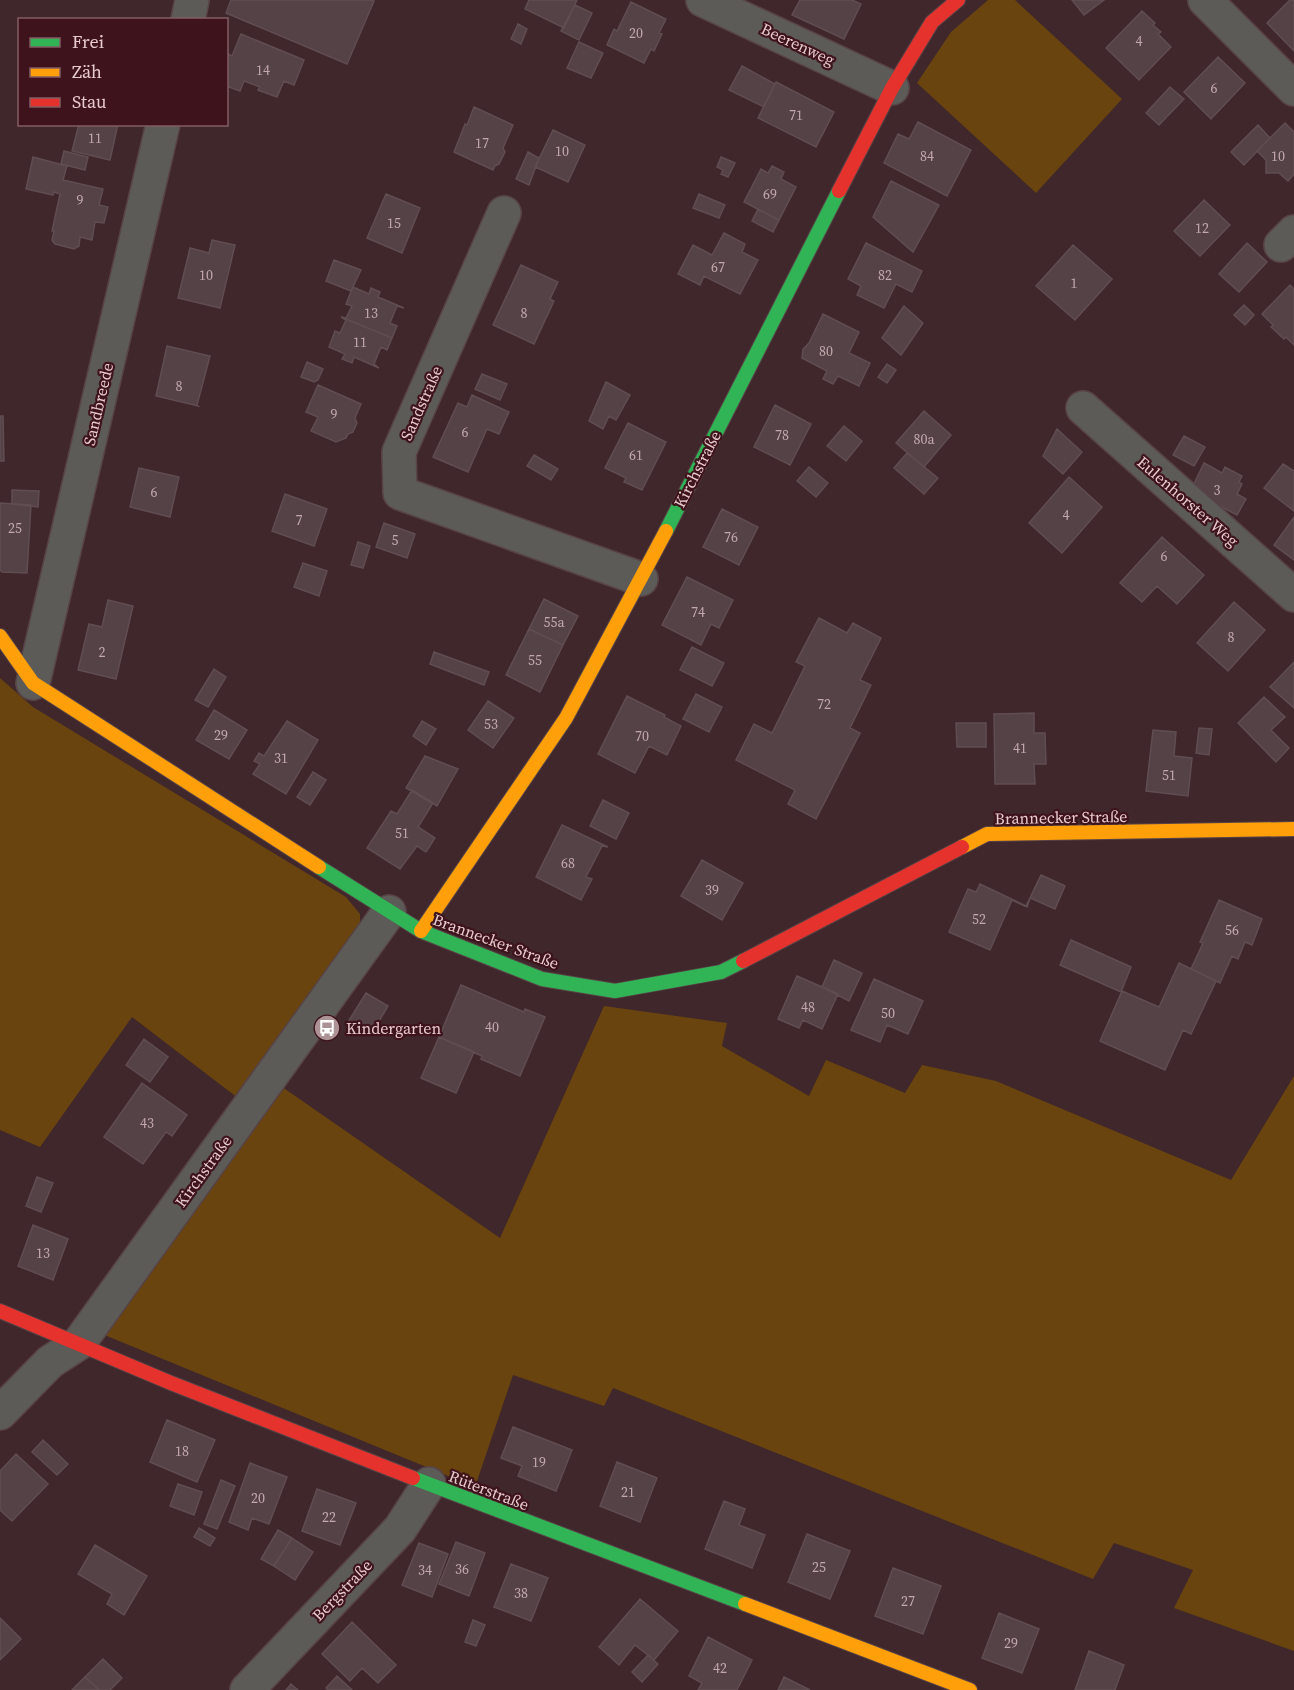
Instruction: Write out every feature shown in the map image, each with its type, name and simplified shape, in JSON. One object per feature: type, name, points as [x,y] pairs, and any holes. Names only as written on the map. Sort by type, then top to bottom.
[{"type":"street","points":[[188,18],[192,0]]},
{"type":"street","name":"Beerenweg","points":[[703,0],[892,88]]},
{"type":"street","name":"Kirchstraße","points":[[421,931],[566,718],[641,579],[892,88],[932,22],[958,0]]},
{"type":"street","points":[[1205,0],[1294,89]]},
{"type":"street","name":"Sandbreede","points":[[33,684],[163,126]]},
{"type":"street","name":"Sandstraße","points":[[504,213],[399,452],[400,493],[641,579]]},
{"type":"street","name":"Eulenhorster Weg","points":[[1083,408],[1294,595]]},
{"type":"street","name":"Brannecker Straße","points":[[0,636],[33,684],[421,931],[542,979],[615,992],[720,972],[987,834],[1294,829]]},
{"type":"street","name":"Kirchstraße","points":[[0,1413],[50,1362],[79,1342],[389,912]]},
{"type":"street","name":"Rüterstraße","points":[[0,1311],[79,1342],[171,1383],[429,1484],[970,1690]]},
{"type":"street","name":"Bergstraße","points":[[247,1690],[400,1529],[429,1484]]},
{"type":"shaded area","points":[[988,0],[1015,0],[1122,99],[1036,193],[917,83],[951,32]]},
{"type":"shaded area","points":[[0,678],[33,707],[346,897],[360,914],[360,930],[262,1073],[500,1238],[604,1006],[727,1023],[722,1046],[809,1096],[826,1060],[905,1093],[922,1065],[996,1081],[1231,1180],[1294,1076],[1294,1651],[1174,1608],[1193,1570],[1114,1543],[1093,1579],[613,1388],[604,1406],[513,1375],[475,1487],[85,1327],[247,1105],[132,1017],[40,1147],[0,1130]]},
{"type":"building","points":[[231,0],[374,1],[347,64],[226,13]]},
{"type":"building","points":[[529,0],[577,0],[564,28],[525,9]]},
{"type":"building","points":[[800,0],[852,0],[861,4],[844,39],[792,15]]},
{"type":"building","points":[[1072,0],[1104,0],[1084,15]]},
{"type":"building","points":[[1290,0],[1294,0],[1294,51],[1267,23]]},
{"type":"building","points":[[631,2],[666,19],[654,51],[651,49],[644,63],[607,45],[614,29],[617,31]]},
{"type":"building","points":[[575,5],[592,13],[579,40],[561,31]]},
{"type":"building","points":[[1142,11],[1155,23],[1153,25],[1161,32],[1158,34],[1171,47],[1139,80],[1106,48]]},
{"type":"building","points":[[518,24],[527,29],[521,44],[511,39]]},
{"type":"building","points":[[241,34],[304,60],[294,85],[284,81],[277,97],[258,90],[260,87],[244,81],[240,91],[228,87],[228,54],[232,56]]},
{"type":"building","points":[[579,42],[603,53],[591,78],[567,68]]},
{"type":"building","points":[[1218,57],[1245,83],[1211,119],[1184,92]]},
{"type":"building","points":[[742,66],[775,84],[764,107],[729,90]]},
{"type":"building","points":[[776,82],[834,112],[816,147],[758,118]]},
{"type":"building","points":[[1170,87],[1184,99],[1159,125],[1146,113]]},
{"type":"building","points":[[474,107],[513,125],[503,148],[505,152],[493,170],[454,152]]},
{"type":"building","points":[[918,122],[971,150],[947,196],[884,163],[898,134],[909,139]]},
{"type":"building","points":[[1285,123],[1294,132],[1294,174],[1288,181],[1279,173],[1266,173],[1266,160],[1257,151]]},
{"type":"building","points":[[1258,125],[1270,138],[1244,165],[1231,152]]},
{"type":"building","points":[[78,126],[118,126],[110,160],[72,151]]},
{"type":"building","points":[[553,130],[585,145],[568,182],[535,167]]},
{"type":"building","points":[[64,151],[88,157],[85,170],[61,164]]},
{"type":"building","points":[[528,152],[539,158],[529,185],[516,179]]},
{"type":"building","points":[[33,157],[67,166],[63,180],[103,189],[99,205],[108,207],[104,223],[95,222],[92,240],[80,237],[79,246],[74,249],[55,244],[52,240],[60,194],[54,192],[53,195],[26,189]]},
{"type":"building","points":[[721,157],[735,163],[728,177],[721,174],[723,170],[717,167]]},
{"type":"building","points":[[772,166],[784,172],[781,179],[796,187],[779,220],[744,202],[761,169],[768,173]]},
{"type":"building","points":[[891,181],[939,205],[913,252],[873,217]]},
{"type":"building","points":[[386,194],[420,208],[402,253],[367,238]]},
{"type":"building","points":[[699,194],[725,205],[719,218],[693,208]]},
{"type":"building","points":[[1204,200],[1230,225],[1200,256],[1174,231]]},
{"type":"building","points":[[758,209],[779,220],[773,232],[752,221]]},
{"type":"building","points":[[724,233],[745,244],[742,252],[758,260],[740,294],[704,276],[700,285],[678,274],[693,245],[712,255]]},
{"type":"building","points":[[212,240],[235,245],[220,308],[178,298],[190,248],[209,253]]},
{"type":"building","points":[[866,243],[922,271],[912,292],[896,284],[884,308],[857,295],[861,286],[848,279]]},
{"type":"building","points":[[1247,243],[1267,262],[1239,292],[1219,274]]},
{"type":"building","points":[[1073,245],[1112,279],[1075,320],[1036,286]]},
{"type":"building","points":[[334,260],[361,270],[351,291],[326,281]]},
{"type":"building","points":[[521,265],[558,282],[550,299],[554,301],[534,344],[493,325]]},
{"type":"building","points":[[1290,285],[1294,289],[1294,345],[1271,327],[1273,325],[1262,314]]},
{"type":"building","points":[[353,287],[369,294],[371,288],[380,292],[378,297],[404,308],[397,306],[390,323],[397,326],[392,338],[341,317],[346,318],[352,306],[346,304]]},
{"type":"building","points":[[1244,305],[1254,315],[1245,325],[1234,315]]},
{"type":"building","points":[[904,306],[923,323],[901,355],[882,338]]},
{"type":"building","points":[[823,314],[859,332],[849,353],[870,363],[859,386],[838,376],[833,384],[823,379],[827,371],[802,358],[803,349],[809,343]]},
{"type":"building","points":[[341,317],[392,338],[387,350],[381,347],[374,364],[379,368],[354,357],[352,363],[342,359],[345,354],[329,347],[335,331],[340,333],[346,320]]},
{"type":"building","points":[[167,346],[210,356],[198,406],[156,396]]},
{"type":"building","points":[[307,362],[323,369],[318,380],[314,382],[301,377]]},
{"type":"building","points":[[887,364],[896,370],[887,383],[878,377]]},
{"type":"building","points":[[482,374],[507,384],[500,400],[475,389]]},
{"type":"building","points":[[606,382],[630,395],[616,420],[609,416],[603,429],[589,421]]},
{"type":"building","points":[[318,385],[361,404],[355,418],[357,423],[353,432],[346,438],[336,442],[311,431],[318,417],[306,412]]},
{"type":"building","points":[[472,395],[509,412],[499,434],[487,429],[468,472],[433,457],[458,403],[467,407]]},
{"type":"building","points":[[775,405],[811,424],[790,465],[754,447]]},
{"type":"building","points":[[924,411],[951,435],[924,467],[896,443]]},
{"type":"building","points":[[0,416],[3,416],[4,461],[0,461]]},
{"type":"building","points":[[628,423],[666,442],[642,490],[624,482],[626,478],[605,468]]},
{"type":"building","points":[[844,426],[862,441],[846,461],[827,446]]},
{"type":"building","points":[[1057,429],[1082,452],[1063,474],[1043,456]]},
{"type":"building","points":[[1184,436],[1205,447],[1194,466],[1173,455]]},
{"type":"building","points":[[907,453],[938,478],[924,494],[894,468]]},
{"type":"building","points":[[534,455],[558,469],[551,480],[527,466]]},
{"type":"building","points":[[1204,463],[1222,473],[1225,467],[1242,476],[1239,482],[1242,484],[1237,494],[1246,499],[1237,515],[1197,494],[1192,488]]},
{"type":"building","points":[[1283,464],[1294,471],[1294,511],[1264,488]]},
{"type":"building","points":[[809,467],[828,483],[816,497],[797,481]]},
{"type":"building","points":[[139,468],[179,477],[170,517],[130,507]]},
{"type":"building","points":[[1069,477],[1102,507],[1062,553],[1029,523]]},
{"type":"building","points":[[12,490],[39,491],[38,507],[12,504]]},
{"type":"building","points":[[285,494],[327,509],[314,546],[272,531]]},
{"type":"building","points":[[0,503],[31,505],[27,573],[0,570]]},
{"type":"building","points":[[722,509],[758,527],[739,565],[703,547]]},
{"type":"building","points":[[1294,517],[1294,560],[1274,545]]},
{"type":"building","points":[[384,523],[415,534],[407,558],[376,547]]},
{"type":"building","points":[[1162,537],[1204,575],[1177,604],[1157,586],[1142,602],[1120,583]]},
{"type":"building","points":[[358,542],[370,546],[363,568],[351,565]]},
{"type":"building","points":[[303,563],[327,571],[319,596],[294,587]]},
{"type":"building","points":[[687,577],[733,600],[719,628],[711,624],[701,645],[662,625]]},
{"type":"building","points":[[544,599],[578,616],[563,645],[529,629]]},
{"type":"building","points":[[108,600],[133,606],[116,679],[78,670],[89,624],[102,627]]},
{"type":"building","points":[[1234,602],[1265,630],[1228,671],[1197,643]]},
{"type":"building","points":[[819,618],[847,633],[853,623],[881,638],[860,680],[871,685],[850,728],[860,733],[816,819],[788,804],[795,790],[736,760],[754,724],[772,733],[805,666],[796,662]]},
{"type":"building","points":[[529,629],[563,645],[540,692],[506,675]]},
{"type":"building","points":[[692,647],[724,663],[712,686],[680,670]]},
{"type":"building","points":[[434,652],[489,672],[484,685],[430,664]]},
{"type":"building","points":[[1294,662],[1294,708],[1270,687]]},
{"type":"building","points":[[214,669],[226,677],[208,707],[195,700]]},
{"type":"building","points":[[696,694],[722,707],[709,732],[683,719]]},
{"type":"building","points":[[627,696],[665,715],[664,717],[681,726],[667,755],[649,746],[635,773],[598,754]]},
{"type":"building","points":[[1264,697],[1285,717],[1271,730],[1289,748],[1276,762],[1238,723]]},
{"type":"building","points":[[488,701],[514,718],[493,748],[468,730]]},
{"type":"building","points":[[214,710],[247,730],[229,759],[196,740]]},
{"type":"building","points":[[1034,713],[1034,733],[1045,733],[1046,764],[1034,764],[1035,784],[995,784],[994,714]]},
{"type":"building","points":[[287,721],[318,740],[286,794],[253,774],[260,764],[254,761],[259,753],[264,756]]},
{"type":"building","points":[[422,721],[436,729],[426,745],[413,736]]},
{"type":"building","points":[[956,723],[986,723],[986,747],[957,747]]},
{"type":"building","points":[[1199,728],[1212,729],[1209,755],[1196,753]]},
{"type":"building","points":[[1153,730],[1176,732],[1174,756],[1192,758],[1188,796],[1146,791]]},
{"type":"building","points":[[425,756],[458,769],[437,806],[406,788]]},
{"type":"building","points":[[313,772],[326,780],[310,805],[297,797]]},
{"type":"building","points":[[412,790],[433,803],[418,827],[435,838],[426,852],[417,846],[400,869],[367,848],[391,811],[397,814]]},
{"type":"building","points":[[603,800],[629,813],[616,839],[590,826]]},
{"type":"building","points":[[562,825],[608,847],[602,846],[586,877],[592,879],[581,900],[536,877]]},
{"type":"building","points":[[702,860],[743,883],[722,920],[681,896]]},
{"type":"building","points":[[1041,875],[1065,886],[1055,909],[1030,898]]},
{"type":"building","points":[[980,884],[1026,906],[1030,898],[1027,907],[1012,900],[990,950],[949,932],[968,889],[976,892]]},
{"type":"building","points":[[1219,900],[1262,919],[1252,945],[1245,942],[1238,959],[1232,956],[1220,983],[1191,969],[1203,943],[1200,942]]},
{"type":"building","points":[[1071,940],[1131,967],[1121,992],[1060,965]]},
{"type":"building","points":[[834,960],[862,973],[849,1001],[822,987]]},
{"type":"building","points":[[1179,963],[1216,981],[1191,1034],[1183,1030],[1165,1070],[1100,1041],[1122,991],[1159,1007]]},
{"type":"building","points":[[797,976],[838,994],[822,1029],[803,1020],[799,1028],[778,1019]]},
{"type":"building","points":[[874,979],[923,1001],[908,1034],[887,1025],[880,1042],[851,1030]]},
{"type":"building","points":[[461,985],[524,1012],[525,1009],[545,1017],[520,1076],[439,1037]]},
{"type":"building","points":[[366,993],[388,1006],[371,1035],[348,1022]]},
{"type":"building","points":[[439,1037],[474,1052],[456,1093],[421,1078]]},
{"type":"building","points":[[144,1039],[168,1057],[150,1082],[126,1065]]},
{"type":"building","points":[[142,1083],[187,1115],[172,1136],[166,1132],[143,1164],[104,1137]]},
{"type":"building","points":[[37,1177],[53,1183],[41,1212],[26,1206]]},
{"type":"building","points":[[33,1225],[68,1239],[53,1280],[18,1266]]},
{"type":"building","points":[[167,1420],[215,1440],[197,1482],[150,1462]]},
{"type":"building","points":[[513,1427],[572,1450],[556,1491],[518,1476],[522,1466],[501,1458]]},
{"type":"building","points":[[43,1440],[68,1464],[57,1475],[32,1452]]},
{"type":"building","points":[[16,1454],[48,1484],[12,1521],[0,1510],[0,1471]]},
{"type":"building","points":[[617,1462],[657,1478],[640,1522],[600,1506]]},
{"type":"building","points":[[250,1463],[287,1477],[269,1524],[252,1518],[248,1530],[229,1522]]},
{"type":"building","points":[[221,1480],[235,1486],[217,1529],[204,1524]]},
{"type":"building","points":[[178,1484],[202,1492],[194,1515],[170,1506]]},
{"type":"building","points":[[317,1489],[356,1503],[340,1545],[302,1531]]},
{"type":"building","points":[[724,1501],[745,1509],[739,1525],[765,1535],[752,1568],[705,1549]]},
{"type":"building","points":[[199,1528],[215,1538],[210,1546],[194,1537]]},
{"type":"building","points":[[278,1530],[292,1538],[274,1566],[261,1559]]},
{"type":"building","points":[[807,1534],[850,1551],[830,1599],[788,1582]]},
{"type":"building","points":[[292,1538],[313,1552],[295,1580],[274,1566]]},
{"type":"building","points":[[456,1542],[485,1553],[469,1596],[439,1584]]},
{"type":"building","points":[[419,1543],[448,1554],[432,1597],[402,1585]]},
{"type":"building","points":[[95,1545],[147,1576],[124,1615],[107,1604],[112,1594],[78,1574]]},
{"type":"building","points":[[511,1564],[548,1578],[531,1621],[494,1607]]},
{"type":"building","points":[[893,1568],[941,1586],[923,1634],[875,1616]]},
{"type":"building","points":[[640,1599],[678,1631],[654,1660],[635,1645],[619,1665],[599,1647]]},
{"type":"building","points":[[999,1613],[1039,1629],[1022,1673],[982,1658]]},
{"type":"building","points":[[0,1618],[21,1639],[0,1660]]},
{"type":"building","points":[[473,1620],[485,1625],[476,1646],[465,1642]]},
{"type":"building","points":[[352,1622],[396,1665],[378,1683],[362,1668],[350,1681],[322,1654]]},
{"type":"building","points":[[708,1637],[752,1660],[737,1690],[698,1690],[702,1683],[689,1676]]},
{"type":"building","points":[[1089,1651],[1124,1665],[1115,1690],[1075,1690]]},
{"type":"building","points":[[648,1655],[658,1664],[642,1682],[632,1672]]},
{"type":"building","points":[[103,1659],[122,1678],[110,1690],[99,1690],[85,1677]]},
{"type":"building","points":[[337,1676],[352,1690],[328,1690],[326,1688]]},
{"type":"building","points":[[85,1677],[99,1690],[72,1690]]},
{"type":"building","points":[[784,1677],[810,1690],[778,1690]]},
{"type":"building","points":[[291,1684],[298,1690],[286,1690]]},
{"type":"traffic: fast","points":[[666,531],[839,191]]},
{"type":"traffic: fast","points":[[319,867],[421,931],[542,979],[615,991],[721,972],[743,961]]},
{"type":"traffic: fast","points":[[413,1478],[745,1604]]},
{"type":"traffic: slow","points":[[421,931],[566,718],[666,531]]},
{"type":"traffic: slow","points":[[0,636],[33,683],[319,867]]},
{"type":"traffic: slow","points":[[962,847],[987,834],[1294,829]]},
{"type":"traffic: slow","points":[[745,1604],[970,1690]]},
{"type":"traffic: jam","points":[[839,191],[892,88],[932,22],[958,0]]},
{"type":"traffic: jam","points":[[743,961],[962,847]]},
{"type":"traffic: jam","points":[[0,1311],[171,1383],[413,1478]]},
{"type":"place","name":"Kindergarten","points":[[327,1028]]}]
